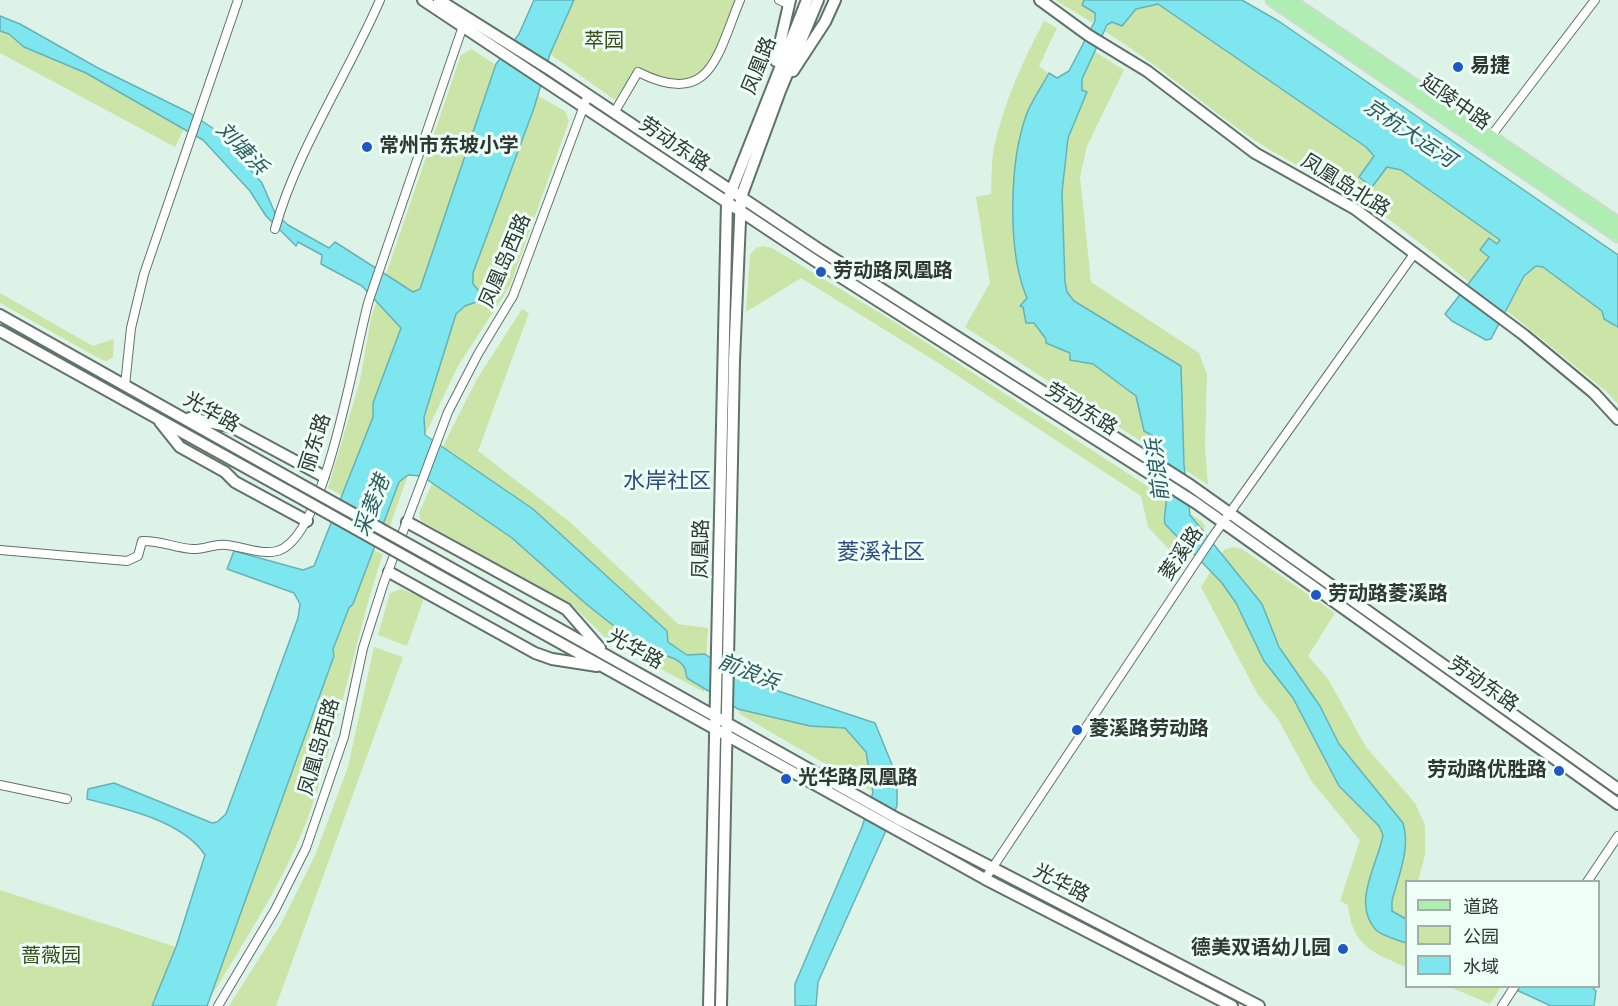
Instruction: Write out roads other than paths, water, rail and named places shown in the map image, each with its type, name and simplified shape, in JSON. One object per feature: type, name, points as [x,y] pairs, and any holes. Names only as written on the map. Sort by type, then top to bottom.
[{"type":"main road","points":[[423,0],[463,26],[498,42]]},
{"type":"main road","points":[[439,0],[498,42]]},
{"type":"main road","name":"凤凰路","points":[[721,718],[717,700],[723,661],[741,197],[775,89],[807,0]]},
{"type":"main road","name":"凤凰路","points":[[709,1006],[719,731],[721,718],[727,707],[723,661],[727,202],[730,189],[775,89],[818,0]]},
{"type":"main road","points":[[775,89],[825,22],[835,0]]},
{"type":"main road","name":"凤凰岛北路","points":[[1040,0],[1088,35],[1148,71],[1255,153],[1354,209],[1501,318],[1594,393],[1618,419]]},
{"type":"main road","name":"延陵中路","points":[[1272,0],[1618,223]]},
{"type":"main road","name":"延陵中路","points":[[1289,0],[1618,236]]},
{"type":"main road","points":[[775,89],[786,1]]},
{"type":"main road","name":"劳动东路","points":[[498,42],[552,71],[741,197],[1190,485],[1618,789]]},
{"type":"main road","name":"劳动东路","points":[[498,42],[545,81],[727,202],[1196,503],[1618,804]]},
{"type":"main road","name":"光华路","points":[[0,315],[862,798],[895,823],[985,879],[1232,1006]]},
{"type":"main road","name":"光华路","points":[[0,331],[857,809],[895,823],[991,868],[1259,1006]]},
{"type":"main road","points":[[178,416],[232,427],[323,476]]},
{"type":"main road","points":[[156,417],[180,447],[225,472],[235,482],[307,521]]},
{"type":"main road","points":[[407,522],[566,609],[604,653]]},
{"type":"main road","points":[[389,572],[536,653],[552,659],[603,666]]},
{"type":"main road","name":"凤凰路","points":[[719,731],[721,1006]]},
{"type":"street","points":[[125,386],[130,328],[144,274],[238,0]]},
{"type":"street","points":[[275,230],[311,141],[380,0]]},
{"type":"street","points":[[614,113],[638,72],[659,83],[681,86],[700,81],[713,65],[740,0]]},
{"type":"street","points":[[1488,141],[1595,0]]},
{"type":"street","name":"丽东路","points":[[0,550],[127,561],[138,556],[142,541],[189,549],[219,545],[275,552],[294,542],[307,521],[344,412],[359,334],[369,300],[463,26]]},
{"type":"street","name":"凤凰岛西路","points":[[218,1006],[306,848],[344,737],[363,648],[421,484],[441,432],[473,363],[513,296],[588,95]]},
{"type":"street","name":"菱溪路","points":[[985,879],[1214,535],[1414,254]]},
{"type":"street","points":[[0,785],[67,799]]},
{"type":"street","points":[[1588,880],[1618,836]]},
{"type":"street","points":[[1502,1006],[1514,988]]},
{"type":"water","name":"采菱港","points":[[534,0],[574,0],[550,54],[534,108],[473,273],[473,284],[480,292],[479,301],[465,306],[456,314],[424,417],[425,435],[533,509],[667,631],[668,642],[687,655],[705,654],[739,678],[875,723],[897,777],[897,806],[818,982],[816,1006],[795,1006],[795,984],[862,827],[873,792],[866,752],[845,728],[810,726],[738,709],[687,678],[683,665],[675,659],[664,655],[650,655],[585,603],[512,538],[422,476],[408,475],[399,482],[353,604],[349,608],[333,649],[334,656],[207,1006],[152,1006],[176,947],[205,855],[195,843],[168,825],[135,812],[87,799],[88,789],[114,783],[212,823],[217,822],[226,814],[298,618],[300,604],[294,593],[227,569],[234,551],[303,570],[314,566],[373,417],[373,403],[401,328],[362,286],[321,264],[322,255],[298,242],[296,246],[266,216],[250,191],[203,140],[86,73],[24,47],[9,34],[0,31],[0,16],[20,24],[98,68],[190,113],[217,131],[262,183],[275,213],[288,225],[329,248],[335,242],[413,292],[420,289],[496,64],[519,34]]},
{"type":"water","name":"京杭大运河","points":[[1084,0],[1242,0],[1280,22],[1618,255],[1618,327],[1604,319],[1602,311],[1543,267],[1536,266],[1524,276],[1491,339],[1486,340],[1452,321],[1445,314],[1489,257],[1480,250],[1489,238],[1497,244],[1500,240],[1401,170],[1387,167],[1372,187],[1359,177],[1374,156],[1366,147],[1158,4],[1136,9],[1122,26],[1112,22],[1107,25],[1082,79],[1082,90],[1087,92],[1068,138],[1062,192],[1067,292],[1074,301],[1181,366],[1184,465],[1190,515],[1262,604],[1279,647],[1320,706],[1339,744],[1403,823],[1405,852],[1392,901],[1392,911],[1405,918],[1405,943],[1376,930],[1369,919],[1366,908],[1368,883],[1383,835],[1379,826],[1339,786],[1293,698],[1264,661],[1236,603],[1222,583],[1165,524],[1165,491],[1154,452],[1153,436],[1144,431],[1136,396],[1093,364],[1070,360],[1070,353],[1046,343],[1046,339],[1034,323],[1026,323],[1023,307],[1020,306],[1027,298],[1016,256],[1013,206],[1014,180],[1021,133],[1029,108],[1049,73],[1057,78],[1069,71],[1095,21],[1095,13],[1082,5]]},
{"type":"water","points":[[1512,988],[1593,988],[1596,991],[1594,1006],[1551,1006]]},
{"type":"place","name":"易捷","points":[[1458,67]]},
{"type":"place","name":"常州市东坡小学","points":[[367,147]]},
{"type":"place","name":"劳动路凤凰路","points":[[821,272]]},
{"type":"place","name":"劳动路菱溪路","points":[[1316,595]]},
{"type":"place","name":"菱溪路劳动路","points":[[1077,730]]},
{"type":"place","name":"劳动路优胜路","points":[[1559,771]]},
{"type":"place","name":"光华路凤凰路","points":[[786,779]]},
{"type":"place","name":"德美双语幼儿园","points":[[1343,949]]},
{"type":"district","name":"水岸社区","points":[[667,482]]},
{"type":"district","name":"菱溪社区","points":[[881,553]]},
{"type":"park label","name":"萃园","points":[[604,42]]},
{"type":"park label","name":"蔷薇园","points":[[51,957]]},
{"type":"water label","name":"刘塘浜","points":[[241,149]]},
{"type":"water label","name":"前浪浜","points":[[1159,470]]},
{"type":"water label","name":"前浪浜","points":[[748,673]]}]
